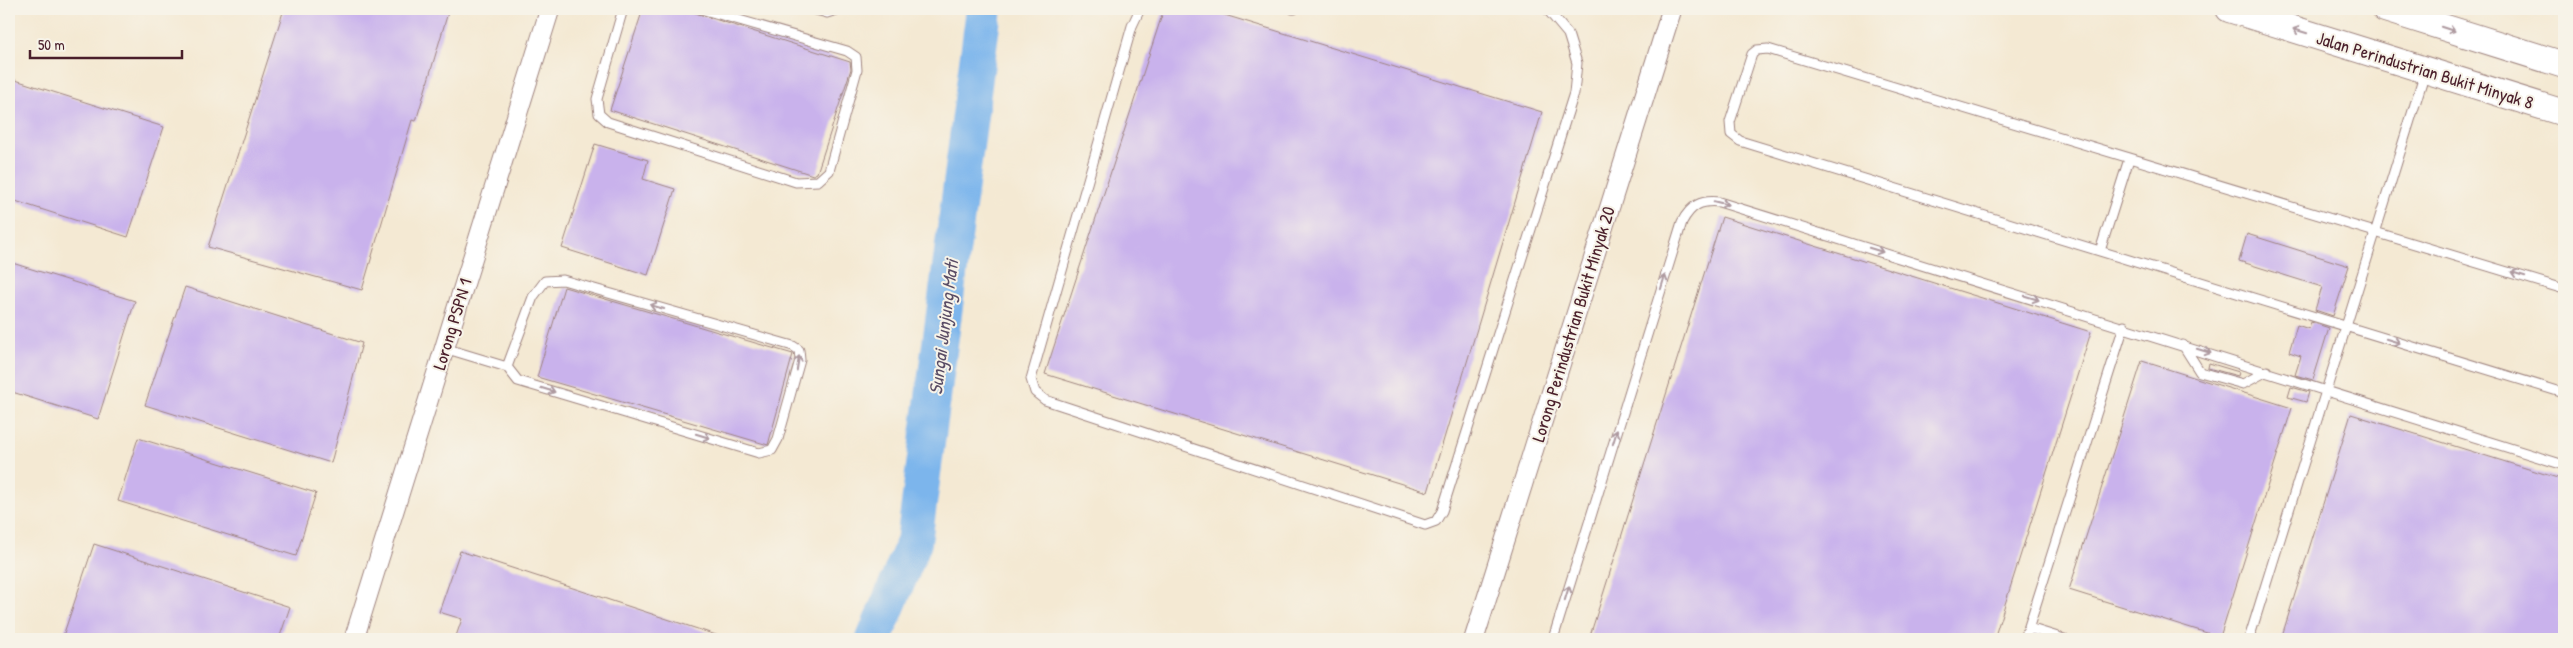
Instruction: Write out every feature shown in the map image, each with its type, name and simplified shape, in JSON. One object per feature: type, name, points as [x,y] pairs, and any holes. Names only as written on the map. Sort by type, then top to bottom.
[{"type":"street","name":"Lorong PSPN 1","points":[[354,639],[550,9]]},
{"type":"street","name":"Lorong Perindustrian Bukit Minyak 20","points":[[1474,639],[1672,9]]},
{"type":"street","name":"Jalan Perindustrian Bukit Minyak 8","points":[[2229,9],[2564,113]]},
{"type":"street","points":[[2385,9],[2564,65]]},
{"type":"lane","points":[[623,9],[597,99],[599,114],[608,122],[796,182],[818,181],[830,171],[857,70],[856,57],[847,50],[702,9]]},
{"type":"lane","points":[[812,9],[827,13],[840,9]]},
{"type":"lane","points":[[1140,9],[1132,26],[1031,379],[1035,392],[1045,400],[1425,525],[1436,521],[1442,511],[1574,93],[1577,62],[1568,34],[1547,9]]},
{"type":"lane","points":[[2564,289],[2376,230],[2129,159],[1768,49],[1757,50],[1749,59],[1730,122],[1731,134],[1734,138],[2564,393]]},
{"type":"lane","points":[[2249,639],[2426,70]]},
{"type":"lane","points":[[2100,251],[2129,159]]},
{"type":"lane","points":[[1553,639],[1682,222],[1688,211],[1697,204],[1708,200],[2124,326],[2564,465]]},
{"type":"lane","points":[[444,348],[507,367],[518,381],[760,453],[772,450],[778,440],[800,360],[799,350],[793,346],[563,280],[545,281],[533,297],[507,367]]},
{"type":"lane","points":[[2026,639],[2124,326]]},
{"type":"lane","points":[[2183,345],[2200,372],[2243,384],[2267,371]]},
{"type":"lane","points":[[2029,628],[2064,639]]},
{"type":"building","points":[[284,9],[449,9],[416,121],[412,120],[362,290],[208,247]]},
{"type":"building","points":[[643,9],[683,9],[850,62],[851,69],[817,173],[813,175],[610,110]]},
{"type":"building","points":[[1164,9],[1205,9],[1542,112],[1428,492],[1045,374]]},
{"type":"building","points":[[9,78],[164,127],[128,237],[9,199]]},
{"type":"building","points":[[595,144],[648,160],[643,179],[675,189],[648,275],[562,248]]},
{"type":"building","points":[[1722,217],[2091,332],[1994,639],[1589,639]]},
{"type":"building","points":[[2247,234],[2349,266],[2333,316],[2315,310],[2322,287],[2239,261]]},
{"type":"building","points":[[9,262],[135,301],[98,419],[9,391]]},
{"type":"building","points":[[185,287],[362,343],[331,463],[145,405]]},
{"type":"building","points":[[564,287],[793,354],[768,445],[537,377]]},
{"type":"building","points":[[2311,322],[2329,328],[2313,380],[2295,375],[2301,356],[2289,352],[2297,325],[2309,329]]},
{"type":"building","points":[[2142,361],[2292,408],[2220,637],[2069,590]]},
{"type":"building","points":[[2209,363],[2239,372],[2238,376],[2208,368]]},
{"type":"building","points":[[2291,387],[2309,392],[2306,402],[2288,397]]},
{"type":"building","points":[[2351,414],[2564,480],[2564,639],[2281,639]]},
{"type":"building","points":[[138,438],[316,493],[296,556],[118,501]]},
{"type":"building","points":[[94,544],[290,607],[279,639],[62,639]]},
{"type":"building","points":[[460,551],[719,636],[719,639],[455,639],[462,619],[439,612]]},
{"type":"waterway","name":"Sungai Junjung Mati","points":[[874,639],[914,542],[984,9]]}]
